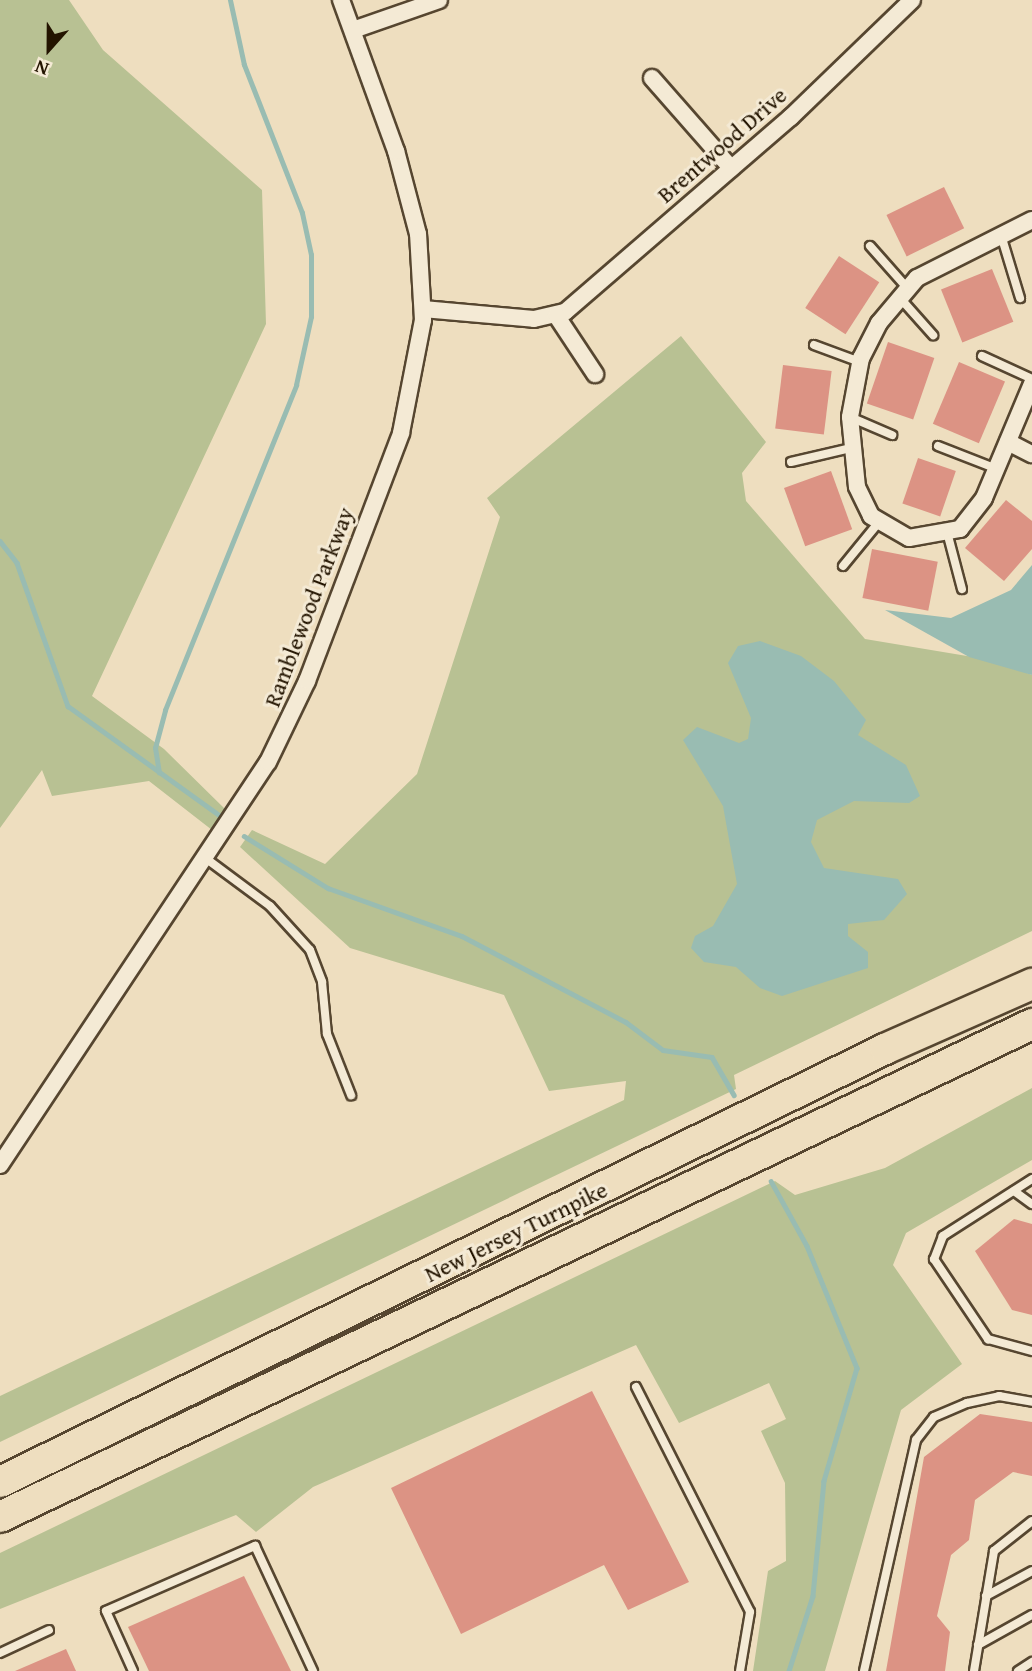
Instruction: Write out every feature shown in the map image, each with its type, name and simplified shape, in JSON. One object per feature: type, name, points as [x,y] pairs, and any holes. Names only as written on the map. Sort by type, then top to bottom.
[{"type":"highway","points":[[885,1049],[1032,971]]},
{"type":"highway","name":"New Jersey Turnpike","points":[[0,1517],[885,1049],[1032,984]]},
{"type":"highway","name":"New Jersey Turnpike","points":[[0,1482],[350,1334],[1023,1030]]},
{"type":"street","name":"Ramblewood Parkway","points":[[0,1165],[208,860],[273,753],[318,653],[401,433],[423,309],[412,206],[341,0]]},
{"type":"street","points":[[353,30],[439,0]]},
{"type":"street","name":"Brentwood Drive","points":[[556,315],[731,168],[912,0]]},
{"type":"street","points":[[652,78],[731,168]]},
{"type":"street","points":[[1032,220],[917,278],[860,362],[850,418],[851,448],[857,486],[879,522],[909,538],[947,532],[973,515],[997,469],[1032,382]]},
{"type":"street","points":[[423,309],[556,315],[595,374]]},
{"type":"street","points":[[1008,442],[1032,454]]},
{"type":"lane","points":[[1001,235],[1020,298]]},
{"type":"lane","points":[[870,246],[933,335]]},
{"type":"lane","points":[[814,345],[860,362]]},
{"type":"lane","points":[[982,356],[1032,382]]},
{"type":"lane","points":[[850,418],[892,435]]},
{"type":"lane","points":[[938,446],[997,469]]},
{"type":"lane","points":[[791,462],[851,448]]},
{"type":"lane","points":[[843,566],[879,522]]},
{"type":"lane","points":[[947,532],[962,589]]},
{"type":"lane","points":[[208,860],[270,906],[310,950],[322,982],[327,1034],[351,1095]]},
{"type":"lane","points":[[1032,1179],[943,1236],[934,1259],[988,1339],[1032,1351]]},
{"type":"lane","points":[[1013,1191],[1032,1205]]},
{"type":"lane","points":[[636,1387],[750,1612],[740,1671]]},
{"type":"lane","points":[[864,1671],[916,1440],[934,1418],[967,1403],[999,1396],[1032,1402]]},
{"type":"lane","points":[[974,1671],[993,1551],[1032,1521]]},
{"type":"lane","points":[[133,1671],[106,1611],[256,1546],[313,1671]]},
{"type":"lane","points":[[986,1596],[1032,1571]]},
{"type":"lane","points":[[978,1644],[1032,1615]]},
{"type":"lane","points":[[0,1653],[49,1630]]},
{"type":"lane","points":[[1018,1671],[1032,1662]]},
{"type":"green space","points":[[0,0],[69,0],[103,50],[262,190],[266,324],[92,696],[164,749],[226,810],[212,830],[149,781],[52,796],[42,770],[0,828]]},
{"type":"green space","points":[[681,336],[766,442],[742,473],[746,501],[865,639],[997,661],[1032,675],[1032,931],[734,1075],[736,1089],[0,1442],[0,1396],[624,1100],[626,1081],[549,1091],[504,995],[350,948],[240,847],[252,830],[325,864],[417,774],[500,517],[487,498]]},
{"type":"green space","points":[[1032,1088],[1032,1160],[906,1233],[893,1265],[962,1364],[901,1410],[825,1671],[753,1671],[768,1571],[786,1561],[785,1483],[761,1431],[786,1419],[769,1383],[679,1423],[636,1345],[313,1487],[256,1532],[236,1515],[0,1609],[0,1553],[775,1181],[795,1195],[885,1168]]},
{"type":"water","points":[[1032,565],[1032,675],[969,657],[885,610],[951,618],[1011,590]]},
{"type":"water","points":[[760,641],[801,656],[834,681],[866,720],[858,735],[906,765],[920,796],[909,803],[854,801],[817,820],[811,842],[824,868],[898,879],[907,894],[884,920],[848,924],[848,936],[868,952],[868,968],[782,996],[760,988],[736,967],[704,962],[691,948],[695,936],[713,926],[737,884],[723,806],[683,740],[697,727],[739,743],[748,739],[751,718],[728,663],[738,646]]},
{"type":"building","points":[[944,187],[964,228],[907,256],[886,215]]},
{"type":"building","points":[[839,256],[879,282],[845,334],[805,308]]},
{"type":"building","points":[[992,269],[1013,322],[962,342],[941,290]]},
{"type":"building","points":[[888,342],[934,358],[913,419],[867,403]]},
{"type":"building","points":[[959,362],[1005,382],[979,443],[933,424]]},
{"type":"building","points":[[783,365],[832,371],[824,434],[775,429]]},
{"type":"building","points":[[918,458],[956,471],[940,516],[902,503]]},
{"type":"building","points":[[831,471],[852,529],[805,546],[784,488]]},
{"type":"building","points":[[1006,500],[1032,521],[1032,549],[1004,581],[965,548]]},
{"type":"building","points":[[872,549],[938,562],[928,611],[862,598]]},
{"type":"building","points":[[1014,1219],[1032,1224],[1032,1315],[1012,1310],[975,1251]]},
{"type":"building","points":[[592,1391],[689,1582],[628,1610],[604,1565],[461,1634],[391,1488]]},
{"type":"building","points":[[980,1414],[1032,1422],[1032,1476],[1013,1472],[975,1500],[969,1540],[951,1555],[937,1616],[950,1632],[945,1671],[886,1671],[924,1457]]},
{"type":"building","points":[[244,1576],[291,1671],[149,1671],[128,1627]]},
{"type":"building","points":[[66,1649],[76,1671],[15,1671]]},
{"type":"waterway","points":[[159,773],[155,748],[165,710],[296,385],[311,317],[311,255],[302,213],[244,65],[230,0]]},
{"type":"waterway","points":[[0,541],[17,563],[68,706],[219,815]]},
{"type":"waterway","points":[[244,836],[328,888],[462,936],[626,1022],[663,1050],[712,1057],[734,1095]]},
{"type":"waterway","points":[[771,1181],[807,1246],[857,1368],[824,1481],[813,1596],[789,1671]]}]
